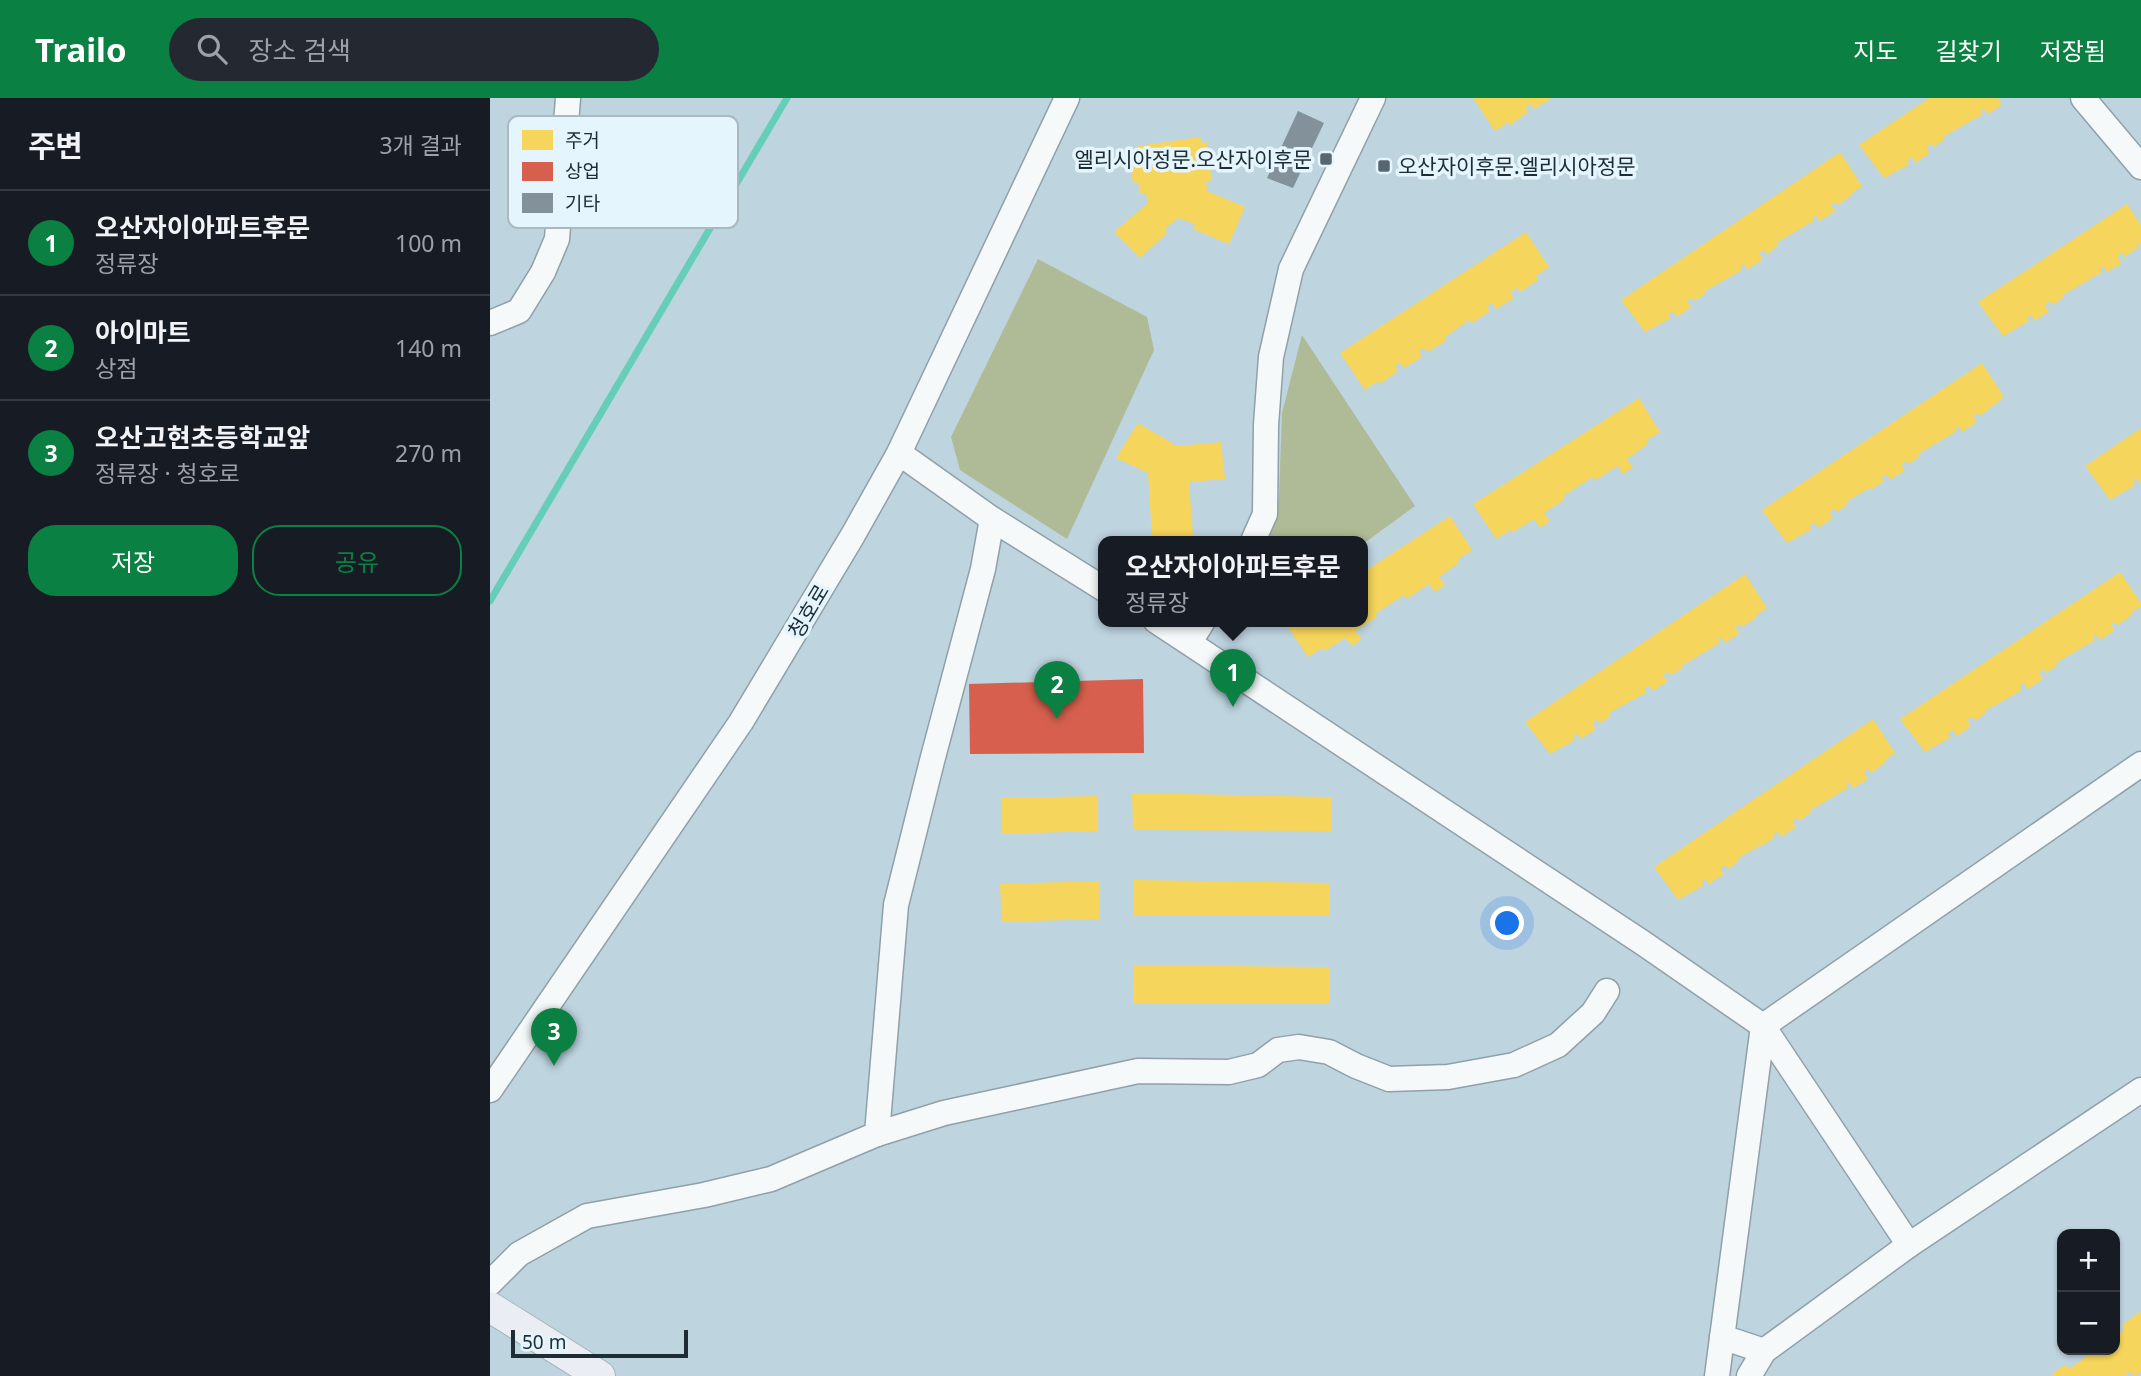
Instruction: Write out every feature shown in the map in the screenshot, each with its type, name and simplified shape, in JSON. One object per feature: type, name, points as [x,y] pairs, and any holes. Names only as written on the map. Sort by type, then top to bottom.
[{"type":"main road","points":[[490,1307],[600,1376]]},
{"type":"street","points":[[567,116],[568,98]]},
{"type":"street","name":"청호로","points":[[490,1090],[741,722],[899,453],[1067,98]]},
{"type":"street","points":[[1255,536],[1265,513],[1266,425],[1271,357],[1291,269],[1373,98]]},
{"type":"street","points":[[2083,98],[2141,167]]},
{"type":"street","points":[[490,323],[519,311],[543,272],[557,239],[558,228]]},
{"type":"street","points":[[899,453],[992,519],[1098,585]]},
{"type":"street","points":[[877,1134],[896,905],[983,569],[992,519]]},
{"type":"street","points":[[1165,627],[1643,943],[1763,1026],[1909,1245]]},
{"type":"street","points":[[1189,642],[1199,627]]},
{"type":"street","points":[[1717,1376],[1763,1026],[2141,764]]},
{"type":"street","points":[[490,1283],[519,1254],[587,1216],[704,1195],[771,1179],[877,1134],[944,1113],[1138,1070],[1229,1073],[1258,1065],[1278,1050],[1299,1047],[1329,1052],[1390,1079],[1448,1077],[1514,1065],[1558,1045],[1592,1013],[1607,991]]},
{"type":"street","points":[[1749,1376],[1764,1351],[1909,1245],[2141,1090]]},
{"type":"street","points":[[1722,1337],[1764,1351]]},
{"type":"green space","points":[[1038,259],[1147,317],[1154,350],[1067,539],[960,470],[951,437]]},
{"type":"green space","points":[[1302,335],[1415,506],[1368,540],[1368,536],[1269,536],[1279,497],[1282,413]]},
{"type":"building: 주거","points":[[1473,98],[1552,98],[1534,109],[1531,104],[1525,107],[1528,112],[1510,125],[1508,122],[1495,131]]},
{"type":"building: 주거","points":[[1929,98],[1998,98],[2002,105],[1988,114],[1984,109],[1981,111],[1983,114],[1943,137],[1945,139],[1934,147],[1931,144],[1926,147],[1930,153],[1915,163],[1912,157],[1907,161],[1910,164],[1884,178],[1859,145]]},
{"type":"building: 주거","points":[[1200,137],[1202,143],[1207,142],[1215,168],[1210,169],[1212,180],[1206,182],[1207,191],[1245,207],[1229,244],[1193,229],[1195,224],[1178,218],[1165,229],[1167,233],[1140,258],[1114,232],[1148,203],[1146,194],[1140,194],[1138,182],[1133,183],[1130,161],[1135,160],[1133,153],[1138,152],[1137,146]]},
{"type":"building: 주거","points":[[1840,152],[1862,186],[1838,205],[1835,202],[1831,205],[1835,211],[1820,221],[1816,215],[1813,217],[1815,220],[1776,243],[1778,246],[1767,254],[1764,250],[1759,253],[1763,259],[1748,269],[1744,264],[1740,267],[1742,270],[1705,291],[1706,293],[1695,301],[1692,298],[1687,301],[1691,307],[1677,317],[1673,311],[1668,315],[1671,318],[1645,332],[1621,300]]},
{"type":"building: 주거","points":[[2127,204],[2141,225],[2141,243],[2137,245],[2139,247],[2124,257],[2122,253],[2117,256],[2122,263],[2107,272],[2103,266],[2100,269],[2102,272],[2063,295],[2064,297],[2053,305],[2050,301],[2045,305],[2049,311],[2035,321],[2031,315],[2026,319],[2029,321],[2003,336],[1978,302]]},
{"type":"building: 주거","points":[[1526,232],[1549,267],[1536,276],[1538,280],[1520,292],[1517,288],[1510,292],[1514,298],[1496,309],[1492,303],[1487,306],[1490,311],[1472,323],[1469,320],[1445,337],[1447,340],[1428,352],[1424,348],[1419,351],[1422,357],[1404,368],[1400,363],[1395,366],[1398,371],[1380,384],[1377,381],[1365,390],[1340,353]]},
{"type":"building: 주거","points":[[1982,363],[2004,397],[1980,416],[1977,413],[1973,416],[1977,422],[1962,432],[1958,426],[1955,428],[1957,431],[1918,454],[1920,456],[1909,464],[1905,461],[1901,464],[1905,470],[1890,480],[1886,474],[1881,478],[1884,481],[1871,490],[1869,488],[1846,502],[1848,504],[1837,512],[1834,509],[1829,512],[1833,518],[1818,528],[1815,522],[1810,526],[1812,529],[1787,543],[1762,510]]},
{"type":"building: 주거","points":[[1639,398],[1660,432],[1627,459],[1633,467],[1623,474],[1617,466],[1563,496],[1565,499],[1544,513],[1550,521],[1540,528],[1534,519],[1496,539],[1473,504]]},
{"type":"building: 주거","points":[[1138,423],[1177,446],[1221,442],[1225,479],[1189,482],[1193,536],[1152,536],[1148,473],[1116,458]]},
{"type":"building: 주거","points":[[2141,428],[2141,484],[2137,478],[2133,482],[2135,485],[2110,500],[2085,466]]},
{"type":"building: 주거","points":[[1450,516],[1472,550],[1439,577],[1445,585],[1435,592],[1429,584],[1407,599],[1404,595],[1375,614],[1377,617],[1368,623],[1368,569]]},
{"type":"building: 주거","points":[[2120,572],[2141,603],[2132,615],[2118,625],[2115,622],[2111,625],[2115,630],[2100,640],[2096,635],[2093,637],[2095,640],[2056,663],[2058,665],[2046,673],[2044,669],[2039,673],[2043,679],[2028,689],[2024,683],[2020,686],[2022,690],[1985,711],[1986,713],[1975,721],[1972,717],[1967,720],[1971,726],[1957,736],[1953,730],[1948,734],[1951,737],[1925,752],[1900,719]]},
{"type":"building: 주거","points":[[1745,574],[1767,608],[1742,627],[1740,624],[1735,627],[1740,633],[1725,643],[1721,637],[1718,639],[1720,643],[1681,666],[1683,668],[1671,675],[1668,672],[1663,675],[1668,681],[1653,691],[1649,686],[1644,689],[1647,692],[1609,713],[1611,716],[1600,723],[1597,720],[1592,723],[1596,729],[1581,739],[1577,733],[1573,737],[1575,740],[1550,754],[1525,722]]},
{"type":"building: 주거","points":[[1288,627],[1361,627],[1355,631],[1362,639],[1352,646],[1345,638],[1325,651],[1322,648],[1308,657]]},
{"type":"building: 주거","points":[[1873,719],[1895,753],[1871,773],[1868,769],[1864,772],[1868,779],[1853,788],[1849,782],[1846,785],[1848,788],[1809,811],[1811,813],[1799,821],[1797,818],[1792,821],[1796,827],[1781,837],[1777,831],[1773,835],[1775,837],[1737,859],[1739,861],[1728,869],[1725,865],[1720,869],[1724,874],[1709,884],[1705,879],[1701,882],[1704,885],[1678,900],[1654,867]]},
{"type":"building: 주거","points":[[1132,793],[1331,797],[1332,831],[1133,830]]},
{"type":"building: 주거","points":[[1097,796],[1098,831],[1002,834],[1002,798]]},
{"type":"building: 주거","points":[[1134,880],[1329,883],[1329,915],[1134,915]]},
{"type":"building: 주거","points":[[1100,881],[1100,919],[1002,922],[1000,884]]},
{"type":"building: 주거","points":[[1134,965],[1329,967],[1329,1003],[1133,1003]]},
{"type":"building: 주거","points":[[2141,1311],[2141,1372],[2135,1376],[2130,1372],[2126,1374],[2128,1376],[2054,1376],[2053,1373],[2066,1364],[2069,1369],[2086,1357],[2085,1355],[2120,1355],[2120,1333],[2124,1330],[2122,1325]]},
{"type":"building: 상업","points":[[1143,679],[1144,753],[970,754],[969,684]]},
{"type":"building: 기타","points":[[1298,111],[1324,123],[1293,188],[1267,178]]},
{"type":"waterway","points":[[738,181],[787,98]]},
{"type":"waterway","points":[[490,601],[710,228]]},
{"type":"place","name":"엘리시아정문.오산자이후문","points":[[1326,159]]},
{"type":"place","name":"오산자이후문.엘리시아정문","points":[[1384,166]]},
{"type":"place","name":"오산자이아파트후문","points":[[1233,707]]},
{"type":"place","name":"아이마트","points":[[1057,719]]},
{"type":"place","name":"오산고현초등학교앞","points":[[554,1066]]}]
